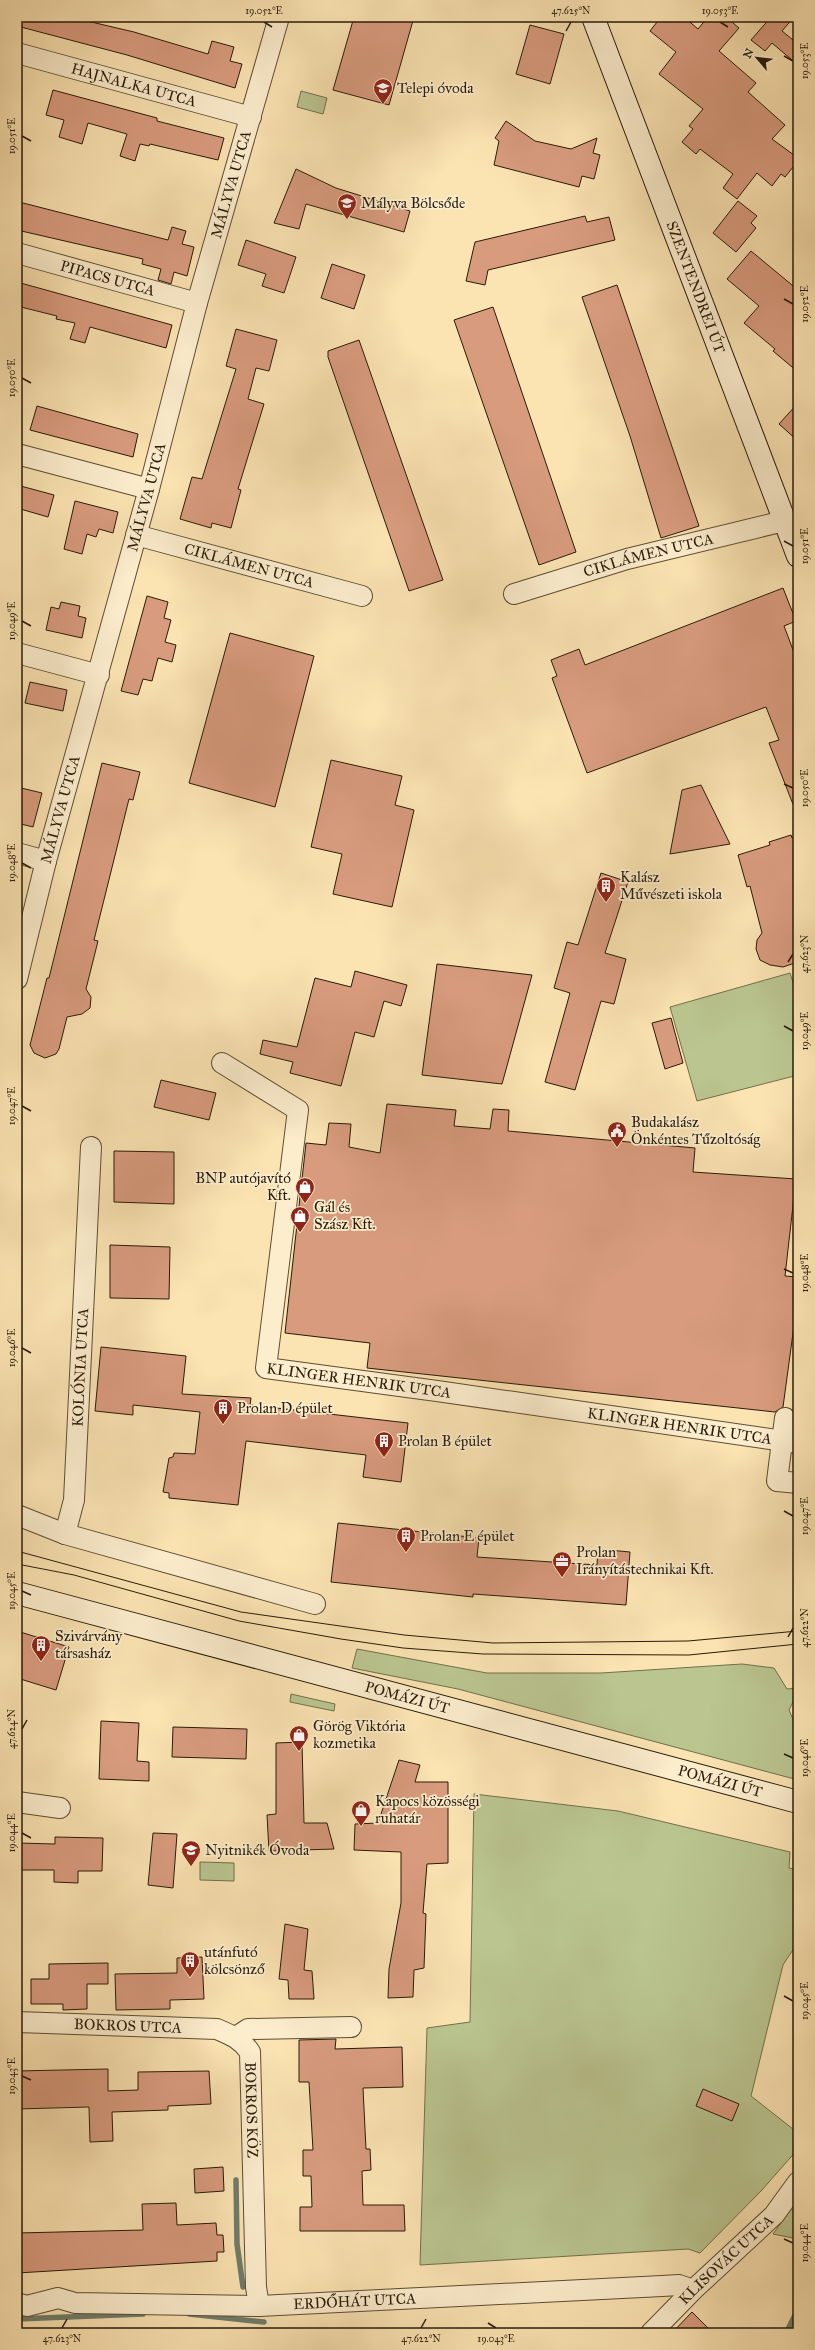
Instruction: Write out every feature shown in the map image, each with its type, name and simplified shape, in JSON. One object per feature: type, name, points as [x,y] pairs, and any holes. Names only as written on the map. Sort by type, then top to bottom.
[{"type":"main road","name":"SZENTENDREI ÚT","points":[[594,17],[798,556]]},
{"type":"main road","name":"POMÁZI ÚT","points":[[17,1593],[798,1801]]},
{"type":"street","name":"MÁLYVA UTCA","points":[[17,979],[46,861],[99,674],[198,303],[279,17]]},
{"type":"street","name":"HAJNALKA UTCA","points":[[17,53],[251,117]]},
{"type":"street","name":"PIPACS UTCA","points":[[17,253],[198,303]]},
{"type":"street","points":[[17,454],[149,489]]},
{"type":"street","name":"CIKLÁMEN UTCA","points":[[514,594],[627,559],[784,521]]},
{"type":"street","name":"CIKLÁMEN UTCA","points":[[136,535],[362,596]]},
{"type":"street","points":[[17,653],[99,674]]},
{"type":"street","points":[[17,853],[46,861]]},
{"type":"street","name":"KLINGER HENRIK UTCA","points":[[222,1063],[298,1110],[266,1368],[790,1442]]},
{"type":"street","name":"KOLÓNIA UTCA","points":[[65,1534],[74,1500],[91,1147]]},
{"type":"street","points":[[785,1418],[790,1442],[777,1481],[798,1483]]},
{"type":"street","points":[[17,1515],[65,1534],[315,1604]]},
{"type":"street","points":[[17,1802],[60,1808]]},
{"type":"street","name":"BOKROS UTCA","points":[[17,2022],[217,2029],[236,2037]]},
{"type":"street","points":[[236,2037],[248,2030],[351,2027]]},
{"type":"street","name":"BOKROS KÖZ","points":[[236,2037],[250,2052],[256,2287],[259,2306]]},
{"type":"street","name":"KLISOVÁC UTCA","points":[[651,2333],[693,2290],[771,2219],[798,2182]]},
{"type":"street","name":"ERDŐHÁT UTCA","points":[[17,2303],[27,2306],[58,2298],[75,2303],[259,2306],[679,2285],[693,2290]]},
{"type":"green space","points":[[301,91],[327,98],[323,114],[297,107]]},
{"type":"green space","points":[[790,973],[798,998],[798,1075],[697,1101],[670,1007]]},
{"type":"green space","points":[[357,1649],[487,1673],[601,1673],[742,1664],[774,1668],[787,1689],[798,1688],[798,1697],[794,1700],[789,1710],[798,1731],[798,1780],[458,1689],[352,1668]]},
{"type":"green space","points":[[291,1694],[335,1704],[334,1711],[290,1702]]},
{"type":"green space","points":[[474,1794],[618,1811],[790,1852],[789,1868],[798,1870],[798,1942],[783,1965],[751,2096],[798,2133],[798,2149],[761,2191],[700,2253],[688,2249],[420,2265],[427,2028],[470,2022]]},
{"type":"green space","points":[[200,1862],[234,1863],[234,1881],[200,1880]]},
{"type":"green space","points":[[798,2200],[798,2239],[773,2234]]},
{"type":"building","points":[[17,17],[70,17],[134,32],[208,54],[212,41],[234,47],[230,61],[242,64],[235,88],[127,55],[17,26]]},
{"type":"building","points":[[354,17],[414,17],[389,105],[333,90]]},
{"type":"building","points":[[661,17],[684,17],[698,29],[708,17],[726,17],[739,28],[719,51],[756,83],[748,92],[785,125],[772,139],[798,158],[798,161],[785,177],[781,174],[772,186],[757,173],[737,199],[723,188],[733,174],[700,149],[696,154],[682,142],[693,129],[689,126],[703,109],[659,74],[676,52],[650,31]]},
{"type":"building","points":[[771,17],[794,17],[782,31],[798,44],[798,65],[772,43],[765,51],[751,40]]},
{"type":"building","points":[[530,25],[564,34],[550,84],[516,74]]},
{"type":"building","points":[[53,90],[157,118],[157,121],[224,138],[218,160],[150,144],[149,146],[140,144],[135,161],[120,156],[127,134],[88,123],[82,144],[59,137],[64,120],[46,115]]},
{"type":"building","points":[[506,121],[535,141],[571,149],[597,138],[593,153],[600,155],[594,179],[582,176],[579,187],[494,165],[499,141],[495,138]]},
{"type":"building","points":[[296,169],[336,188],[410,211],[404,232],[306,204],[299,229],[274,223]]},
{"type":"building","points":[[738,201],[757,216],[751,223],[756,228],[736,252],[713,233]]},
{"type":"building","points":[[23,203],[168,240],[172,227],[186,231],[182,244],[194,247],[187,276],[174,272],[171,284],[158,280],[161,269],[142,264],[143,259],[17,230],[19,204]]},
{"type":"building","points":[[585,216],[587,222],[609,217],[615,240],[488,270],[485,285],[466,281],[475,242]]},
{"type":"building","points":[[246,240],[296,257],[284,293],[262,286],[266,274],[238,265]]},
{"type":"building","points":[[751,251],[798,290],[798,372],[773,351],[775,349],[744,323],[759,306],[727,279]]},
{"type":"building","points":[[332,264],[365,275],[354,309],[321,298]]},
{"type":"building","points":[[17,282],[172,325],[166,348],[90,327],[85,343],[70,339],[75,323],[56,319],[57,316],[17,306]]},
{"type":"building","points":[[617,285],[699,526],[661,538],[630,436],[582,297]]},
{"type":"building","points":[[493,307],[576,552],[539,565],[454,320]]},
{"type":"building","points":[[236,329],[277,340],[269,371],[256,368],[248,399],[264,404],[238,489],[241,490],[231,528],[212,523],[211,528],[180,519],[192,477],[202,479],[236,369],[226,366]]},
{"type":"building","points":[[359,340],[443,580],[409,591],[328,357],[328,351]]},
{"type":"building","points":[[798,403],[798,441],[779,424]]},
{"type":"building","points":[[37,406],[138,434],[133,457],[30,430]]},
{"type":"building","points":[[17,485],[54,495],[48,517],[17,508]]},
{"type":"building","points":[[75,501],[118,512],[113,533],[99,529],[96,537],[87,534],[82,554],[64,549]]},
{"type":"building","points":[[783,588],[796,621],[784,626],[798,663],[798,817],[769,743],[779,740],[766,707],[587,773],[552,678],[557,676],[551,660],[579,649],[585,665]]},
{"type":"building","points":[[147,596],[168,602],[164,618],[171,620],[165,642],[176,645],[172,662],[158,658],[152,681],[143,679],[138,695],[121,691]]},
{"type":"building","points":[[61,602],[80,606],[78,616],[86,618],[82,638],[46,630],[51,607],[59,609]]},
{"type":"building","points":[[230,633],[314,656],[275,807],[189,783]]},
{"type":"building","points":[[30,682],[67,690],[63,711],[25,703]]},
{"type":"building","points":[[331,760],[402,776],[395,805],[414,810],[392,907],[333,894],[342,854],[311,847]]},
{"type":"building","points":[[102,763],[140,772],[133,800],[129,799],[94,940],[98,941],[86,989],[91,997],[90,1008],[82,1014],[67,1017],[59,1049],[56,1054],[45,1058],[34,1053],[30,1045],[47,978],[49,978]]},
{"type":"building","points":[[701,785],[730,844],[670,854],[682,790]]},
{"type":"building","points":[[17,787],[42,793],[33,827],[17,823]]},
{"type":"building","points":[[791,835],[792,838],[798,836],[798,962],[783,967],[770,965],[760,960],[756,949],[757,940],[762,933],[750,886],[747,887],[738,855],[770,845],[769,842]]},
{"type":"building","points":[[601,873],[628,882],[605,953],[626,959],[614,1004],[601,1001],[575,1090],[545,1082],[570,993],[554,988],[567,942],[578,945]]},
{"type":"building","points":[[437,964],[532,975],[502,1084],[422,1075]]},
{"type":"building","points":[[355,971],[407,985],[401,1006],[384,1001],[374,1037],[355,1032],[341,1086],[290,1073],[293,1062],[260,1054],[263,1040],[297,1047],[315,978],[351,987]]},
{"type":"building","points":[[671,1018],[683,1063],[665,1069],[652,1023]]},
{"type":"building","points":[[161,1080],[216,1093],[209,1120],[154,1107]]},
{"type":"building","points":[[387,1104],[456,1110],[454,1126],[490,1129],[493,1109],[509,1110],[508,1131],[695,1148],[693,1172],[796,1179],[785,1276],[798,1277],[798,1296],[783,1407],[775,1412],[367,1368],[370,1343],[285,1333],[306,1143],[326,1145],[329,1123],[351,1124],[349,1147],[380,1153]]},
{"type":"building","points":[[114,1151],[174,1152],[174,1204],[114,1202]]},
{"type":"building","points":[[110,1245],[170,1247],[169,1299],[110,1298]]},
{"type":"building","points":[[101,1347],[186,1356],[182,1394],[251,1398],[250,1405],[408,1423],[401,1482],[363,1477],[366,1455],[246,1441],[238,1505],[169,1498],[169,1493],[163,1492],[169,1458],[173,1457],[174,1453],[195,1454],[200,1412],[133,1405],[133,1415],[95,1411]]},
{"type":"building","points":[[338,1523],[479,1538],[477,1557],[597,1565],[598,1549],[630,1552],[626,1605],[473,1594],[473,1597],[331,1582]]},
{"type":"building","name":"Szivárvány társasház","points":[[17,1631],[69,1647],[56,1690],[17,1678]]},
{"type":"building","points":[[101,1721],[139,1723],[137,1761],[149,1762],[149,1781],[99,1779]]},
{"type":"building","points":[[173,1727],[247,1729],[246,1759],[172,1757]]},
{"type":"building","points":[[302,1742],[304,1823],[327,1823],[334,1849],[269,1851],[267,1815],[276,1814],[276,1743]]},
{"type":"building","points":[[399,1760],[420,1765],[415,1782],[448,1782],[448,1863],[427,1864],[423,1913],[426,1914],[424,1968],[414,1970],[413,1997],[388,1998],[389,1969],[401,1903],[401,1852],[354,1850],[355,1824],[378,1823]]},
{"type":"building","points":[[153,1833],[177,1834],[173,1888],[148,1885]]},
{"type":"building","points":[[55,1837],[103,1838],[102,1871],[78,1871],[78,1883],[54,1882],[54,1870],[17,1870],[17,1843],[55,1844]]},
{"type":"building","points":[[285,1924],[308,1929],[304,1970],[312,1971],[314,1999],[289,1999],[288,1980],[279,1979]]},
{"type":"building","points":[[202,1957],[204,1999],[170,2000],[170,2009],[116,2010],[115,1974],[177,1973],[177,1958]]},
{"type":"building","points":[[108,1963],[108,1984],[87,1984],[87,2009],[63,2010],[63,2004],[31,2004],[31,1979],[49,1979],[49,1964]]},
{"type":"building","points":[[336,2039],[335,2049],[402,2047],[403,2087],[363,2088],[366,2149],[370,2149],[371,2170],[362,2171],[363,2205],[404,2205],[405,2231],[300,2231],[300,2207],[312,2207],[311,2176],[303,2176],[303,2150],[313,2150],[309,2082],[299,2082],[299,2040]]},
{"type":"building","points":[[108,2069],[108,2091],[138,2090],[138,2072],[209,2071],[211,2104],[168,2106],[168,2110],[112,2112],[113,2141],[90,2142],[89,2107],[17,2109],[17,2071]]},
{"type":"building","points":[[703,2089],[739,2104],[732,2121],[696,2106]]},
{"type":"building","points":[[223,2167],[224,2191],[195,2193],[194,2169]]},
{"type":"building","points":[[176,2203],[177,2225],[216,2223],[217,2235],[223,2235],[224,2252],[217,2252],[217,2261],[17,2273],[17,2233],[143,2230],[142,2204]]},
{"type":"building","points":[[692,2312],[713,2333],[672,2333]]},
{"type":"waterway","points":[[236,2180],[237,2244],[243,2287]]},
{"type":"waterway","points":[[786,2333],[798,2309]]},
{"type":"waterway","points":[[17,2319],[143,2314]]},
{"type":"waterway","points":[[189,2314],[264,2322]]},
{"type":"tram line","points":[[17,1551],[241,1612],[404,1635],[493,1643],[688,1641],[798,1631]]},
{"type":"tram line","points":[[17,1564],[74,1575],[239,1621],[403,1648],[483,1654],[689,1655],[798,1644]]},
{"type":"place","name":"Telepi óvoda","points":[[383,105]]},
{"type":"place","name":"Mályva Bölcsőde","points":[[347,220]]},
{"type":"place","name":"Kalász Művészeti iskola","points":[[606,903]]},
{"type":"place","name":"Budakalász Önkéntes Tűzoltóság","points":[[617,1148]]},
{"type":"place","name":"BNP autójavító Kft.","points":[[305,1204]]},
{"type":"place","name":"Gál és Szász Kft.","points":[[300,1233]]},
{"type":"place","name":"Prolan D épület","points":[[223,1425]]},
{"type":"place","name":"Prolan B épület","points":[[384,1458]]},
{"type":"place","name":"Prolan E épület","points":[[406,1553]]},
{"type":"place","name":"Prolan Irányítástechnikai Kft.","points":[[562,1578]]},
{"type":"place","name":"Szivárvány társasház","points":[[41,1662]]},
{"type":"place","name":"Görög Viktória kozmetika","points":[[299,1752]]},
{"type":"place","name":"Kapocs közösségi ruhatár","points":[[361,1827]]},
{"type":"place","name":"Nyitnikék Óvoda","points":[[191,1867]]},
{"type":"place","name":"utánfutó kölcsönző","points":[[190,1978]]}]
